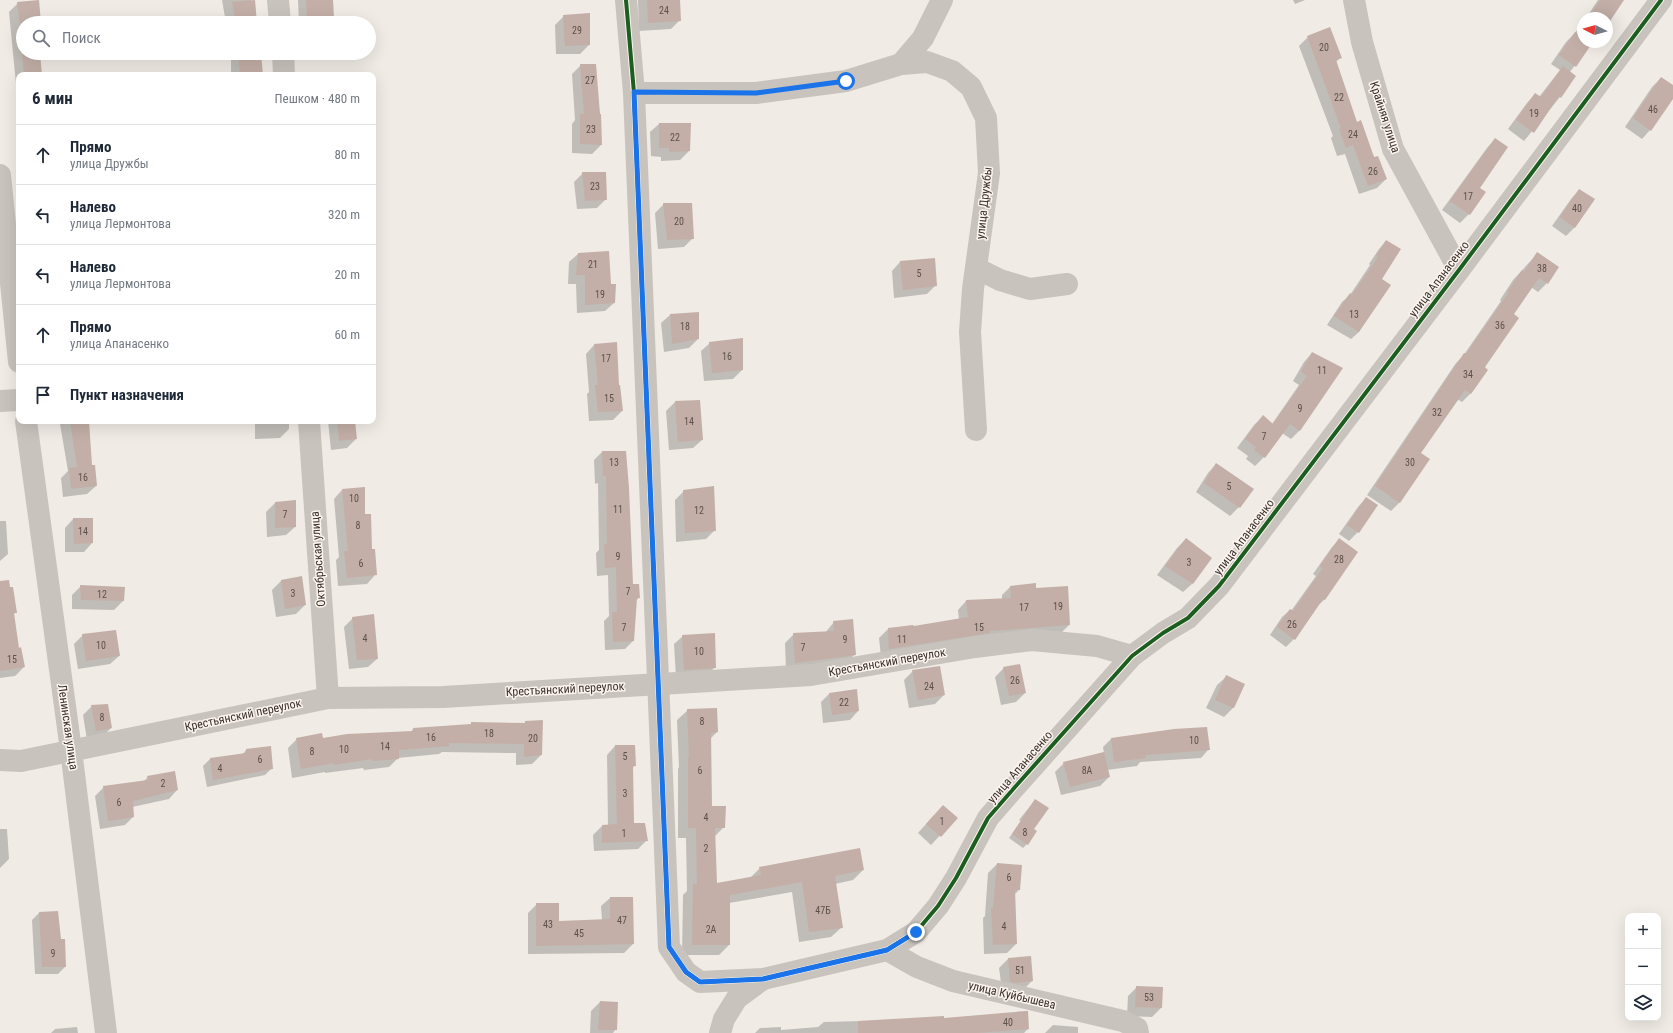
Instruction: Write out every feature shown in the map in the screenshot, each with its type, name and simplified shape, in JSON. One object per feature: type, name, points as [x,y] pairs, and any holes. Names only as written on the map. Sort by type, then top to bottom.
[{"type":"street","points":[[278,0],[279,16]]},
{"type":"street","points":[[626,0],[634,92],[669,947],[686,972],[700,982],[763,979]]},
{"type":"street","points":[[901,64],[923,38],[942,0]]},
{"type":"street","name":"Крайняя улица","points":[[1354,0],[1362,42],[1393,149],[1459,270]]},
{"type":"street","name":"улица Апанасенко","points":[[763,979],[887,950],[916,932],[934,911],[956,878],[988,818],[1132,656],[1163,633],[1188,618],[1219,586],[1459,270],[1661,0]]},
{"type":"street","points":[[283,60],[284,72]]},
{"type":"street","name":"улица Дружбы","points":[[634,92],[756,93],[846,81],[901,64],[927,62],[952,71],[971,87],[986,118],[989,173],[976,268],[970,332],[976,430]]},
{"type":"street","points":[[0,175],[16,332]]},
{"type":"street","points":[[976,268],[1000,280],[1030,289],[1067,284]]},
{"type":"street","points":[[0,401],[16,400]]},
{"type":"street","name":"Ленинская улица","points":[[26,424],[71,750],[106,1033]]},
{"type":"street","name":"Октябрьская улица","points":[[309,424],[328,698]]},
{"type":"street","name":"Крестьянский переулок","points":[[0,760],[21,761],[328,698],[443,697],[811,675],[975,647],[1032,640],[1097,646],[1132,656]]},
{"type":"street","name":"улица Куйбышева","points":[[887,950],[917,967],[953,981],[1123,1021],[1137,1028],[1138,1033]]},
{"type":"street","points":[[720,1033],[724,1020],[737,998],[763,979]]},
{"type":"building","points":[[39,0],[40,16],[19,16],[17,2]]},
{"type":"building","points":[[255,0],[256,16],[235,16],[232,2]]},
{"type":"building","points":[[306,0],[333,0],[334,16],[307,16]]},
{"type":"building","points":[[647,0],[680,0],[681,21],[648,23]]},
{"type":"building","points":[[1600,0],[1624,0],[1613,16],[1613,12],[1592,12]]},
{"type":"building","points":[[590,13],[590,45],[565,46],[563,15]]},
{"type":"building","points":[[1330,27],[1342,58],[1336,60],[1357,122],[1361,120],[1374,157],[1378,156],[1387,179],[1368,186],[1353,145],[1346,148],[1339,129],[1341,128],[1307,36]]},
{"type":"building","points":[[1575,32],[1577,33],[1577,48],[1589,48],[1576,67],[1559,55]]},
{"type":"building","points":[[23,60],[41,60],[42,72],[24,72]]},
{"type":"building","points":[[239,60],[262,60],[263,72],[240,72]]},
{"type":"building","points":[[580,64],[596,64],[601,114],[602,145],[580,144],[580,114],[584,114]]},
{"type":"building","points":[[1563,66],[1576,76],[1561,98],[1559,96],[1534,133],[1516,120],[1535,93],[1541,97]]},
{"type":"building","points":[[1661,77],[1673,85],[1673,99],[1651,131],[1633,118]]},
{"type":"building","points":[[659,123],[691,123],[690,151],[669,152],[669,148],[659,148]]},
{"type":"building","points":[[1495,138],[1508,147],[1480,188],[1486,192],[1470,215],[1450,201]]},
{"type":"building","points":[[582,172],[606,172],[607,200],[585,201]]},
{"type":"building","points":[[1579,189],[1595,199],[1575,228],[1560,217]]},
{"type":"building","points":[[663,203],[692,203],[694,239],[667,240]]},
{"type":"building","points":[[1386,240],[1401,249],[1382,279],[1391,285],[1359,332],[1334,316],[1350,293],[1352,295],[1378,257],[1376,256]]},
{"type":"building","points":[[609,251],[611,284],[616,284],[615,303],[585,305],[585,275],[576,275],[578,253]]},
{"type":"building","points":[[1537,252],[1559,267],[1548,284],[1539,278],[1514,314],[1519,318],[1485,367],[1488,370],[1471,394],[1465,390],[1421,453],[1430,459],[1400,503],[1375,486],[1464,353],[1466,354],[1509,292],[1508,291],[1522,270],[1524,272]]},
{"type":"building","points":[[935,258],[937,286],[903,290],[900,261]]},
{"type":"building","points":[[699,312],[699,339],[672,344],[670,314]]},
{"type":"building","points":[[743,338],[743,370],[712,373],[709,342]]},
{"type":"building","points":[[617,342],[619,385],[623,411],[598,412],[595,385],[598,385],[594,344]]},
{"type":"building","points":[[1312,352],[1343,368],[1300,431],[1290,424],[1265,458],[1254,450],[1256,447],[1245,439],[1263,415],[1273,424],[1307,376],[1301,372]]},
{"type":"building","points":[[700,400],[703,440],[678,442],[675,401]]},
{"type":"building","points":[[70,424],[89,424],[92,465],[95,465],[97,486],[71,489],[69,468],[77,467]]},
{"type":"building","points":[[337,424],[355,424],[357,439],[339,441]]},
{"type":"building","points":[[602,451],[626,451],[633,584],[639,584],[640,598],[637,598],[634,641],[613,642],[612,612],[617,612],[616,567],[605,568],[604,544],[607,544],[606,476],[603,476]]},
{"type":"building","points":[[1216,463],[1254,489],[1240,508],[1204,483]]},
{"type":"building","points":[[714,486],[716,531],[685,533],[683,490]]},
{"type":"building","points":[[365,487],[365,514],[371,514],[372,549],[375,549],[377,575],[347,578],[344,551],[348,551],[342,489]]},
{"type":"building","points":[[1366,497],[1378,505],[1359,533],[1347,525]]},
{"type":"building","points":[[296,500],[296,527],[275,528],[275,502]]},
{"type":"building","points":[[73,518],[93,518],[93,543],[74,544]]},
{"type":"building","points":[[1186,538],[1212,558],[1193,584],[1165,566]]},
{"type":"building","points":[[1339,538],[1358,552],[1295,640],[1277,627],[1290,609],[1293,611],[1323,568],[1320,566]]},
{"type":"building","points":[[302,576],[306,605],[285,609],[281,580]]},
{"type":"building","points":[[9,580],[10,587],[13,587],[17,613],[14,613],[19,648],[21,647],[25,667],[0,671],[0,581]]},
{"type":"building","points":[[1036,583],[1036,588],[1068,586],[1070,625],[990,631],[990,633],[889,649],[888,628],[914,626],[968,617],[966,600],[1011,598],[1010,586]]},
{"type":"building","points":[[80,585],[125,587],[124,601],[81,600]]},
{"type":"building","points":[[374,614],[378,659],[357,660],[352,617]]},
{"type":"building","points":[[853,619],[856,655],[795,663],[793,633],[834,631],[833,621]]},
{"type":"building","points":[[116,630],[120,656],[86,661],[82,634]]},
{"type":"building","points":[[715,633],[716,668],[684,670],[682,635]]},
{"type":"building","points":[[1020,664],[1026,693],[1009,696],[1003,667]]},
{"type":"building","points":[[940,666],[945,695],[918,700],[912,670]]},
{"type":"building","points":[[1226,675],[1245,684],[1234,708],[1215,700]]},
{"type":"building","points":[[857,689],[859,711],[832,715],[829,693]]},
{"type":"building","points":[[108,704],[112,728],[96,731],[91,705]]},
{"type":"building","points":[[717,708],[718,732],[711,733],[712,806],[726,806],[725,828],[715,828],[717,883],[761,875],[759,867],[860,848],[864,870],[835,876],[843,928],[809,932],[802,882],[730,895],[730,945],[692,945],[693,884],[697,884],[696,828],[688,828],[689,758],[687,709]]},
{"type":"building","points":[[543,720],[542,755],[524,757],[524,744],[449,743],[449,746],[399,750],[399,759],[372,761],[372,759],[334,765],[334,763],[301,769],[296,738],[322,733],[323,738],[347,734],[413,731],[413,728],[471,724],[471,722],[525,723],[525,721]]},
{"type":"building","points":[[1207,727],[1210,750],[1145,755],[1146,758],[1114,762],[1111,738],[1174,729]]},
{"type":"building","points":[[615,745],[635,745],[636,766],[633,766],[634,823],[645,823],[648,841],[602,843],[602,825],[617,824]]},
{"type":"building","points":[[271,746],[273,769],[213,780],[210,758],[246,753],[246,749]]},
{"type":"building","points":[[1104,752],[1110,777],[1070,787],[1063,762]]},
{"type":"building","points":[[175,771],[178,790],[133,801],[134,817],[108,821],[103,786],[148,780],[147,776]]},
{"type":"building","points":[[1035,799],[1049,808],[1034,829],[1037,831],[1028,845],[1012,834]]},
{"type":"building","points":[[943,805],[958,818],[941,837],[926,824]]},
{"type":"building","points":[[997,863],[1022,865],[1020,890],[1015,890],[1017,944],[993,945],[991,908],[993,908]]},
{"type":"building","points":[[610,897],[633,897],[634,944],[536,946],[536,903],[559,903],[559,921],[610,919]]},
{"type":"building","points":[[58,911],[61,939],[65,939],[66,967],[42,967],[39,912]]},
{"type":"building","points":[[1031,956],[1033,981],[1015,983],[1010,982],[1008,958]]},
{"type":"building","points":[[1136,986],[1163,987],[1162,1008],[1135,1007]]},
{"type":"building","points":[[600,1001],[618,1002],[617,1030],[598,1030]]},
{"type":"building","points":[[1028,1011],[1029,1029],[977,1033],[858,1033],[858,1021],[944,1016],[944,1018]]},
{"type":"cycle path","points":[[626,0],[634,93],[669,947],[686,972],[700,982],[763,979],[887,950],[916,932],[938,906],[956,878],[988,818],[1015,787],[1132,656],[1163,633],[1188,618],[1219,586],[1459,270],[1661,0]]},
{"type":"route","points":[[846,81],[756,93],[634,92],[669,947],[686,972],[700,982],[763,979],[887,950],[916,932]]}]
